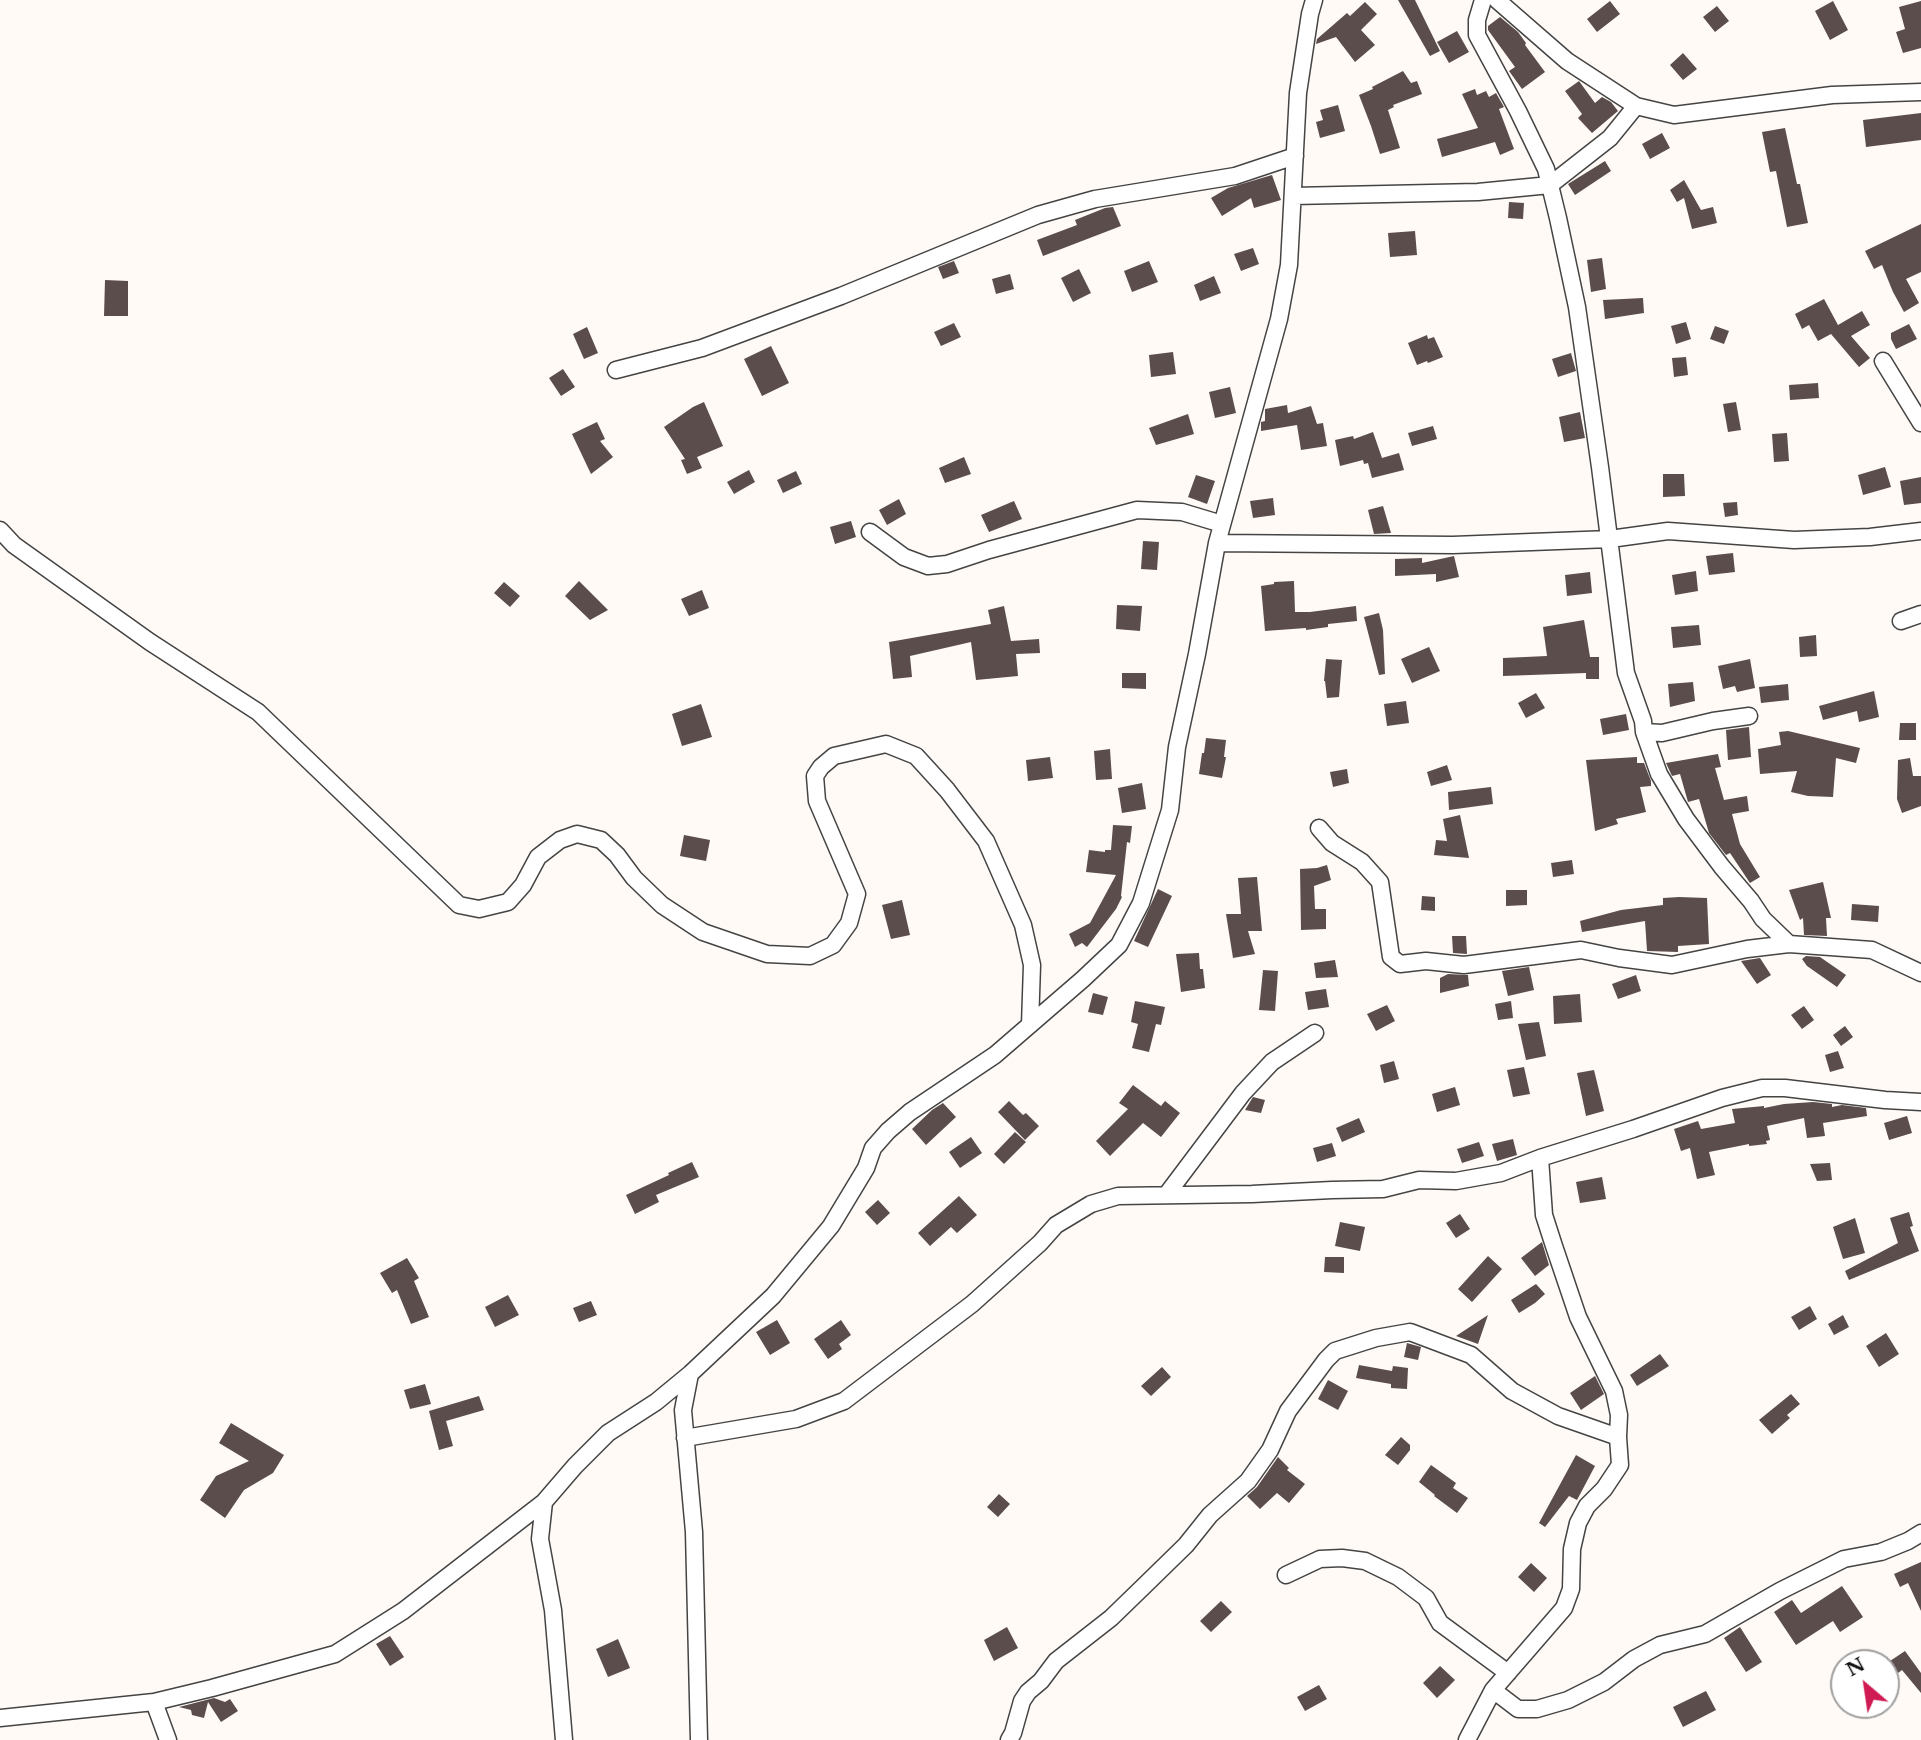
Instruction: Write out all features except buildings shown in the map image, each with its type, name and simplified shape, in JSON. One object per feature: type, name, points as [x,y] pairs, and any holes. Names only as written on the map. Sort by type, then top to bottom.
[{"type":"street","points":[[0,1718],[154,1702],[335,1654],[403,1611],[544,1503],[608,1433],[656,1402],[690,1374],[773,1296],[823,1236],[856,1186],[873,1148],[888,1131],[910,1112],[995,1055],[1119,945],[1141,903],[1170,810],[1177,747],[1217,542],[1279,319],[1289,265],[1298,93],[1314,0]]},
{"type":"street","points":[[1483,0],[1477,20],[1477,35],[1546,169],[1577,307],[1626,673],[1644,732],[1659,774],[1686,819],[1763,919],[1788,944]]},
{"type":"street","points":[[1497,0],[1567,61],[1636,106],[1674,115],[1832,95],[1921,92]]},
{"type":"street","points":[[1293,196],[1478,192],[1550,185],[1609,138],[1636,106]]},
{"type":"street","points":[[616,370],[702,348],[841,296],[1038,215],[1095,199],[1235,176],[1295,156]]},
{"type":"street","points":[[1883,361],[1921,423]]},
{"type":"street","points":[[870,533],[904,557],[928,566],[947,565],[989,550],[1138,510],[1182,512],[1222,524]]},
{"type":"street","points":[[0,530],[14,545],[150,642],[258,712],[459,905],[480,909],[508,902],[523,885],[538,857],[560,840],[577,834],[601,840],[662,905],[703,932],[767,954],[810,956],[832,945],[849,923],[857,894],[817,801],[815,776],[834,756],[865,748],[886,744],[916,755],[986,841],[1023,925],[1032,965],[1030,1025]]},
{"type":"street","points":[[1217,542],[1453,545],[1610,539],[1668,531],[1794,540],[1870,537],[1921,531]]},
{"type":"street","points":[[1901,621],[1921,614]]},
{"type":"street","points":[[1644,732],[1662,733],[1749,716]]},
{"type":"street","points":[[1319,828],[1332,843],[1362,862],[1380,882],[1391,957],[1400,964],[1426,961],[1464,965],[1581,950],[1672,965],[1747,948],[1788,944],[1872,950],[1921,973]]},
{"type":"street","points":[[1167,1194],[1250,1085],[1272,1062],[1315,1033]]},
{"type":"street","points":[[685,1438],[796,1419],[844,1401],[972,1304],[1056,1225],[1091,1204],[1118,1196],[1252,1195],[1383,1189],[1419,1180],[1457,1181],[1501,1173],[1722,1098],[1762,1088],[1921,1102]]},
{"type":"street","points":[[1467,1740],[1493,1690],[1564,1608],[1571,1589],[1572,1549],[1578,1522],[1587,1506],[1604,1489],[1620,1465],[1619,1415],[1614,1391],[1577,1317],[1544,1215],[1540,1158]]},
{"type":"street","points":[[1009,1740],[1022,1701],[1056,1661],[1111,1618],[1186,1545],[1210,1515],[1248,1481],[1270,1450],[1288,1411],[1335,1351],[1376,1338],[1410,1332],[1471,1355],[1511,1391],[1558,1416],[1618,1437]]},
{"type":"street","points":[[690,1374],[683,1410],[694,1532],[699,1740]]},
{"type":"street","points":[[544,1503],[540,1539],[553,1610],[564,1740]]},
{"type":"street","points":[[1493,1690],[1518,1709],[1538,1709],[1569,1700],[1604,1682],[1660,1645],[1705,1634],[1780,1591],[1844,1559],[1881,1552],[1921,1533]]},
{"type":"street","points":[[1286,1575],[1320,1559],[1366,1561],[1398,1577],[1426,1598],[1440,1623],[1508,1673]]},
{"type":"street","points":[[154,1702],[168,1740]]}]
